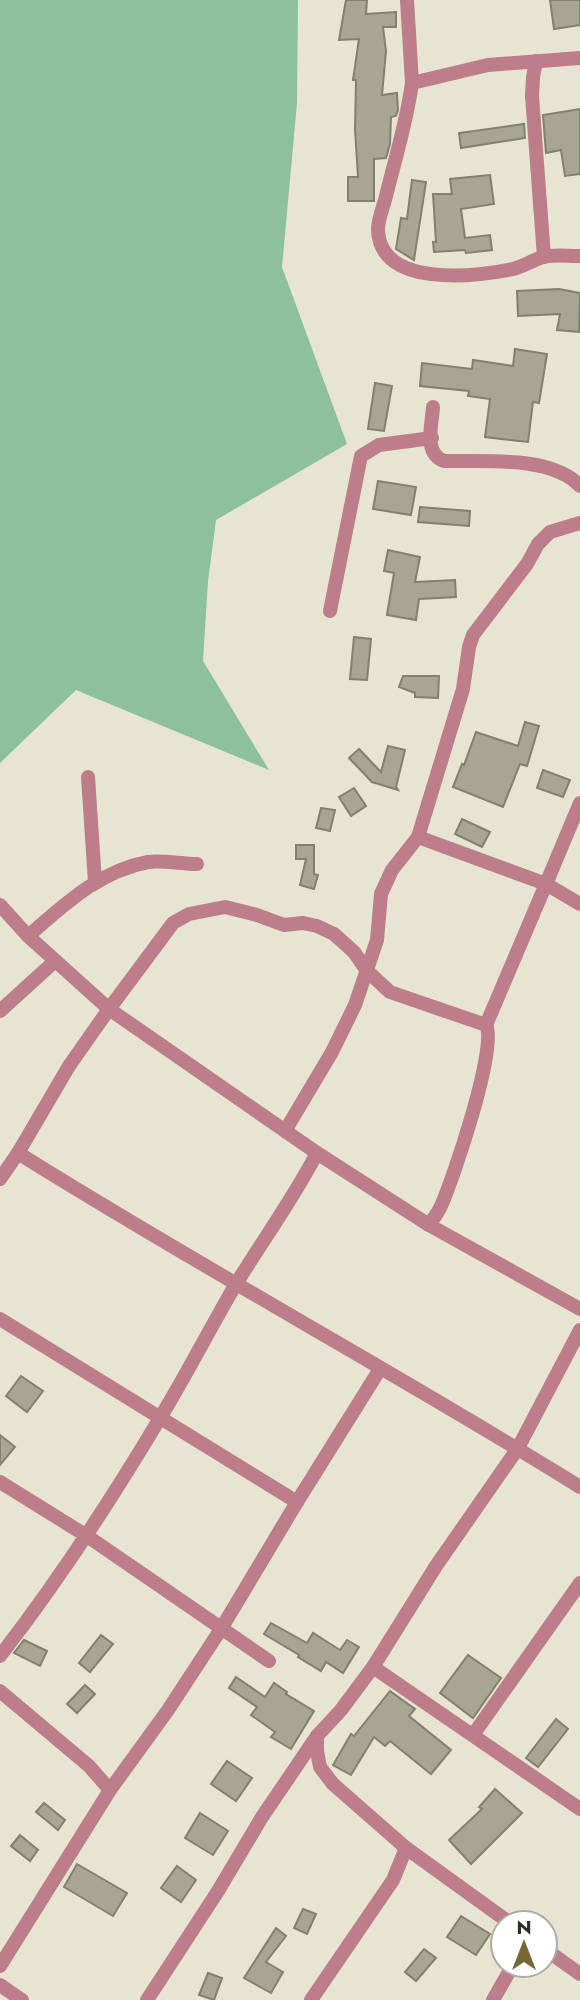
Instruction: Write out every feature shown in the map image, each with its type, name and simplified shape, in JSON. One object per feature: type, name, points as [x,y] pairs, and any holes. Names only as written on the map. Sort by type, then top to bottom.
[{"type":"street","points":[[407,0],[412,83],[379,229],[385,252],[395,264],[419,272],[455,275],[487,274],[516,268],[544,257],[580,256]]},
{"type":"street","points":[[412,83],[488,65],[580,58]]},
{"type":"street","points":[[536,61],[532,96],[544,257]]},
{"type":"street","points":[[433,407],[433,455],[444,461],[534,465],[558,471],[573,478],[580,486]]},
{"type":"street","points":[[330,611],[361,456],[379,445],[432,438]]},
{"type":"street","points":[[285,1131],[332,1052],[355,1004],[377,940],[381,894],[385,881],[418,837],[463,689],[473,635],[527,564],[538,544],[550,532],[580,523]]},
{"type":"street","points":[[88,777],[95,883]]},
{"type":"street","points":[[486,1025],[580,803]]},
{"type":"street","points":[[418,837],[546,884],[580,904]]},
{"type":"street","points":[[28,936],[82,890],[114,872],[149,862],[197,864]]},
{"type":"street","points":[[0,1179],[69,1066],[173,923],[189,914],[225,907],[284,925],[303,923],[317,926],[334,934],[354,952],[366,971],[390,992],[486,1025],[489,1031],[488,1055],[457,1162],[440,1209],[429,1225]]},
{"type":"street","points":[[2,911],[109,1009],[285,1131],[429,1225],[580,1310]]},
{"type":"street","points":[[0,1011],[55,961]]},
{"type":"street","points":[[18,1153],[127,1222],[237,1283],[580,1487]]},
{"type":"street","points":[[0,1656],[87,1536],[161,1417],[237,1283],[297,1190],[317,1153]]},
{"type":"street","points":[[0,1319],[297,1502]]},
{"type":"street","points":[[147,2000],[218,1891],[262,1817],[317,1736],[341,1710],[373,1667],[436,1566],[518,1448],[580,1330]]},
{"type":"street","points":[[0,1966],[110,1790],[168,1710],[221,1629],[380,1369]]},
{"type":"street","points":[[0,1482],[87,1536],[269,1661]]},
{"type":"street","points":[[473,1735],[580,1583]]},
{"type":"street","points":[[373,1667],[580,1809]]},
{"type":"street","points":[[0,1691],[89,1766],[110,1790]]},
{"type":"street","points":[[317,1736],[317,1751],[324,1773],[406,1848],[491,1909]]},
{"type":"street","points":[[311,2000],[393,1881],[406,1848]]},
{"type":"street","points":[[559,1959],[580,1974]]},
{"type":"street","points":[[493,2000],[505,1979]]},
{"type":"street","points":[[0,1985],[22,2000]]},
{"type":"green space","points":[[0,0],[298,0],[297,103],[282,267],[347,444],[216,520],[208,581],[203,661],[269,770],[76,690],[0,763]]},
{"type":"building","points":[[346,0],[367,0],[366,14],[396,12],[396,27],[383,27],[386,51],[382,95],[397,93],[398,110],[396,116],[391,117],[390,144],[386,158],[374,159],[374,201],[348,201],[348,177],[358,177],[356,80],[353,80],[359,39],[339,40]]},
{"type":"building","points":[[550,0],[580,0],[580,25],[554,29]]},
{"type":"building","points":[[580,109],[580,174],[565,176],[561,150],[546,153],[543,115]]},
{"type":"building","points":[[524,124],[525,138],[461,148],[459,133]]},
{"type":"building","points":[[490,175],[494,204],[461,209],[465,238],[490,235],[492,250],[466,253],[465,250],[434,252],[433,242],[436,242],[433,194],[452,194],[450,179]]},
{"type":"building","points":[[412,180],[426,182],[414,260],[396,249],[401,218],[407,219]]},
{"type":"building","points":[[559,289],[580,293],[579,332],[557,330],[560,314],[518,316],[517,291]]},
{"type":"building","points":[[515,349],[547,354],[539,403],[533,402],[528,442],[485,437],[490,399],[468,396],[469,391],[420,386],[422,363],[472,369],[473,360],[513,366]]},
{"type":"building","points":[[375,383],[392,386],[384,431],[368,429]]},
{"type":"building","points":[[378,481],[416,487],[411,515],[373,509]]},
{"type":"building","points":[[420,507],[470,511],[469,526],[418,522]]},
{"type":"building","points":[[388,550],[420,557],[415,582],[455,580],[456,597],[419,599],[416,620],[387,615],[394,573],[384,571]]},
{"type":"building","points":[[354,637],[371,639],[367,680],[350,679]]},
{"type":"building","points":[[403,676],[439,676],[438,698],[415,697],[415,693],[399,687]]},
{"type":"building","points":[[525,722],[539,726],[527,766],[520,764],[503,807],[453,787],[476,732],[518,746]]},
{"type":"building","points":[[388,746],[405,750],[396,787],[398,790],[372,782],[349,758],[359,749],[381,772]]},
{"type":"building","points":[[543,770],[570,780],[563,797],[537,788]]},
{"type":"building","points":[[354,788],[366,806],[351,816],[339,797]]},
{"type":"building","points":[[321,808],[335,810],[330,831],[316,828]]},
{"type":"building","points":[[462,819],[490,832],[482,847],[455,834]]},
{"type":"building","points":[[296,845],[314,845],[314,874],[318,875],[314,889],[300,885],[306,859],[296,859]]},
{"type":"building","points":[[21,1376],[43,1391],[27,1412],[6,1396]]},
{"type":"building","points":[[0,1435],[15,1447],[0,1465]]},
{"type":"building","points":[[271,1623],[307,1643],[313,1633],[340,1650],[347,1640],[359,1647],[343,1673],[326,1662],[321,1671],[264,1634]]},
{"type":"building","points":[[101,1635],[113,1644],[90,1672],[79,1663]]},
{"type":"building","points":[[24,1640],[47,1651],[40,1666],[14,1653]]},
{"type":"building","points":[[468,1655],[501,1678],[473,1718],[440,1693]]},
{"type":"building","points":[[236,1677],[265,1697],[274,1683],[287,1692],[286,1694],[314,1711],[291,1749],[271,1737],[275,1732],[251,1715],[257,1707],[229,1688]]},
{"type":"building","points":[[85,1685],[95,1694],[77,1713],[67,1704]]},
{"type":"building","points":[[390,1691],[415,1709],[409,1716],[451,1750],[431,1774],[390,1741],[385,1746],[374,1737],[351,1775],[333,1765],[351,1734],[354,1736]]},
{"type":"building","points":[[556,1719],[568,1729],[538,1767],[526,1758]]},
{"type":"building","points":[[227,1761],[252,1778],[236,1801],[211,1784]]},
{"type":"building","points":[[495,1789],[522,1813],[471,1864],[449,1840],[482,1809],[479,1807]]},
{"type":"building","points":[[44,1803],[65,1820],[58,1830],[36,1812]]},
{"type":"building","points":[[200,1813],[228,1831],[213,1855],[185,1838]]},
{"type":"building","points":[[20,1835],[38,1850],[30,1861],[11,1846]]},
{"type":"building","points":[[77,1864],[127,1893],[113,1916],[64,1887]]},
{"type":"building","points":[[177,1866],[196,1880],[181,1902],[161,1888]]},
{"type":"building","points":[[303,1909],[316,1914],[307,1934],[294,1928]]},
{"type":"building","points":[[461,1916],[489,1933],[476,1955],[447,1937]]},
{"type":"building","points":[[276,1928],[286,1936],[266,1962],[283,1972],[271,1993],[244,1978]]},
{"type":"building","points":[[424,1949],[436,1958],[416,1981],[405,1972]]},
{"type":"building","points":[[208,1973],[222,1978],[214,2000],[199,1995]]}]
